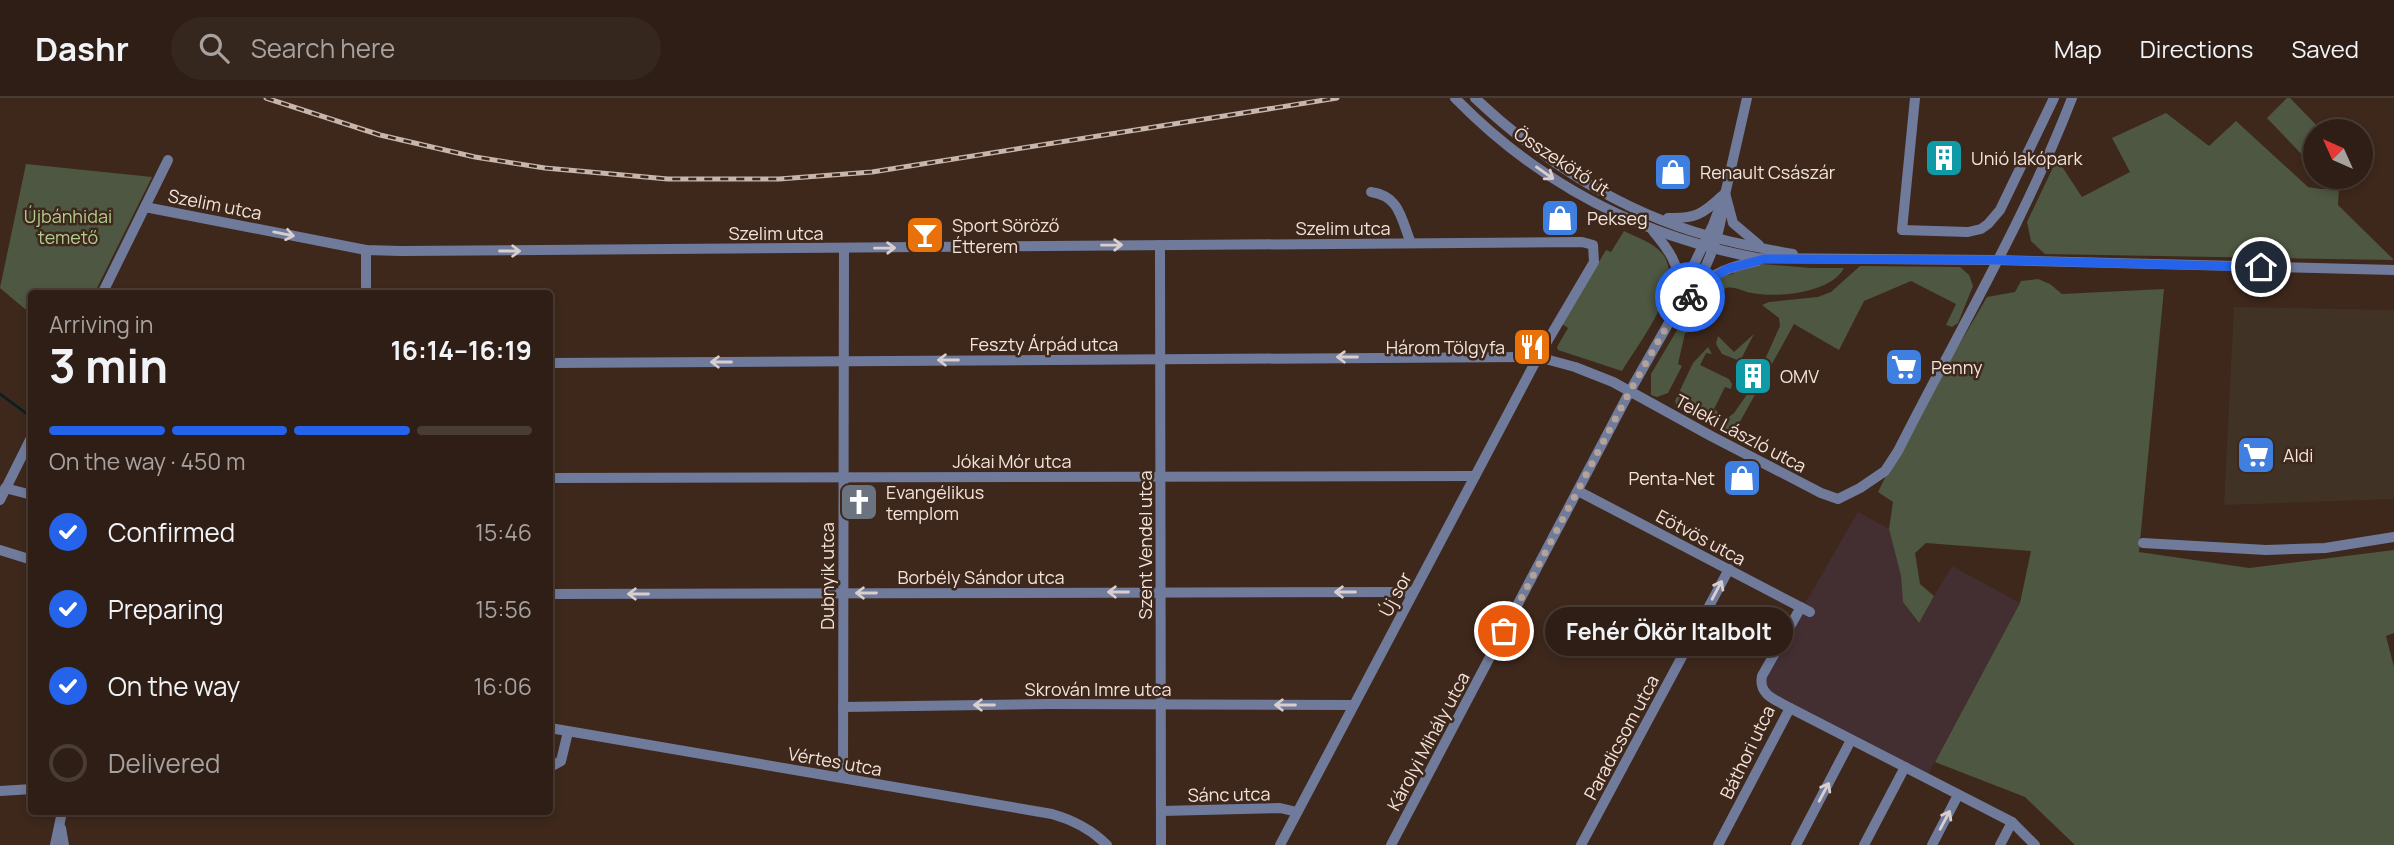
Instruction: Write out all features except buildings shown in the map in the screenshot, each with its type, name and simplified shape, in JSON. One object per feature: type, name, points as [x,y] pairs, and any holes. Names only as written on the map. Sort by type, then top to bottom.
[{"type":"street","name":"Összekötő út","points":[[1455,98],[1502,141],[1589,202],[1651,229],[1714,250],[1763,253]]},
{"type":"street","name":"Összekötő út","points":[[1475,98],[1522,141],[1581,180],[1657,218],[1763,253]]},
{"type":"street","points":[[1746,98],[1725,193],[1733,223],[1763,253]]},
{"type":"street","points":[[1915,98],[1902,230],[1968,232],[1984,227],[1995,218],[2054,98]]},
{"type":"street","points":[[1997,260],[2061,128],[2072,98]]},
{"type":"street","points":[[105,290],[168,160]]},
{"type":"street","name":"Szelim utca","points":[[1371,192],[1391,199],[1411,243]]},
{"type":"street","points":[[1657,218],[1687,219],[1697,216],[1725,193]]},
{"type":"street","name":"Károlyi Mihály utca","points":[[1684,296],[1725,193]]},
{"type":"street","name":"Károlyi Mihály utca","points":[[1391,845],[1630,391],[1684,296],[1714,250],[1725,193]]},
{"type":"street","name":"Szelim utca","points":[[145,207],[366,250],[1583,242],[1593,245]]},
{"type":"street","points":[[1651,229],[1668,248],[1677,265],[1684,296],[1727,269],[1763,253],[1811,258],[2394,270]]},
{"type":"street","name":"Szent Vendel utca","points":[[1160,245],[1161,845]]},
{"type":"street","name":"Új sor","points":[[1280,845],[1538,357],[1594,262],[1593,245]]},
{"type":"street","name":"Dubnyik utca","points":[[843,778],[844,248]]},
{"type":"street","points":[[366,250],[366,290]]},
{"type":"street","name":"Teleki László utca","points":[[1538,357],[1598,374],[1735,449],[1838,499],[1885,471],[1898,451],[1997,260]]},
{"type":"street","name":"Feszty Árpád utca","points":[[553,363],[1538,357]]},
{"type":"street","points":[[0,500],[28,444]]},
{"type":"street","name":"Jókai Mór utca","points":[[553,478],[1475,476]]},
{"type":"street","points":[[5,488],[28,494]]},
{"type":"street","name":"Eötvös utca","points":[[1578,491],[1805,610]]},
{"type":"street","points":[[2143,543],[2266,550],[2325,548],[2394,537]]},
{"type":"street","points":[[0,550],[28,559]]},
{"type":"street","name":"Paradicsom utca","points":[[1581,845],[1728,569]]},
{"type":"street","name":"Borbély Sándor utca","points":[[553,594],[1413,592]]},
{"type":"street","name":"Báthori utca","points":[[1718,845],[1790,708],[1768,695],[1760,685],[1762,676],[1805,610]]},
{"type":"street","name":"Skrován Imre utca","points":[[843,707],[1353,705]]},
{"type":"street","points":[[1790,708],[2012,822],[2035,845]]},
{"type":"street","name":"Vértes utca","points":[[553,729],[1052,814],[1087,828],[1107,845]]},
{"type":"street","points":[[553,765],[561,761],[568,732]]},
{"type":"street","points":[[1796,845],[1852,740]]},
{"type":"street","points":[[1864,845],[1905,767]]},
{"type":"street","points":[[0,791],[28,789]]},
{"type":"street","points":[[1932,845],[1958,795]]},
{"type":"street","name":"Sánc utca","points":[[1161,811],[1280,808],[1297,812]]},
{"type":"street","points":[[55,845],[62,815]]},
{"type":"street","points":[[2000,845],[2012,822]]},
{"type":"street","points":[[61,824],[64,845]]},
{"type":"shaded area","points":[[2234,307],[2394,310],[2394,499],[2224,505]]},
{"type":"shaded area","points":[[1858,512],[1889,529],[1901,576],[1903,602],[1918,623],[1952,566],[2020,603],[1925,780],[1758,691]]},
{"type":"green space","points":[[2290,98],[2310,119],[2303,119],[2303,156],[2267,118]]},
{"type":"green space","points":[[2166,113],[2209,146],[2236,121],[2303,182],[2303,189],[2339,189],[2338,205],[2394,260],[2045,254],[2031,241],[2027,222],[2057,159],[2082,197],[2130,172],[2112,138]]},
{"type":"green space","name":"Újbánhidai temető","points":[[26,164],[152,177],[96,290],[28,290],[28,311],[0,288]]},
{"type":"green space","points":[[1624,231],[1649,243],[1662,253],[1668,266],[1668,281],[1657,314],[1622,371],[1558,350],[1557,347],[1568,328],[1562,324],[1606,250],[1611,252]]},
{"type":"green space","points":[[1762,264],[1844,268],[1828,283],[1803,292],[1776,295],[1726,288],[1696,314],[1685,333],[1678,364],[1682,366],[1668,393],[1657,397],[1651,395],[1651,374],[1696,298],[1711,283],[1725,275],[1733,274],[1734,269]]},
{"type":"green space","points":[[1860,266],[1960,267],[1969,275],[1973,286],[1958,323],[1952,327],[1946,325],[1956,304],[1911,281],[1864,301],[1839,350],[1794,324],[1731,438],[1723,428],[1723,422],[1734,413],[1753,386],[1780,326],[1779,318],[1762,305],[1818,297],[1831,292]]},
{"type":"green space","points":[[2038,279],[2050,284],[2062,294],[2164,289],[2139,552],[2249,568],[2394,550],[2394,633],[2386,636],[2394,667],[2394,845],[2075,845],[2025,797],[1935,762],[2020,603],[2031,551],[1926,543],[1915,553],[1920,584],[1934,596],[1919,623],[1903,602],[1901,576],[1889,529],[1893,502],[1878,492],[1903,441],[1987,297],[2015,292],[2021,281]]},
{"type":"green space","points":[[1754,334],[1740,361],[1722,354],[1716,344],[1718,336],[1734,352]]},
{"type":"green space","points":[[1708,347],[1712,354],[1706,353],[1700,365],[1729,379],[1732,384],[1731,389],[1725,387],[1714,409],[1718,412],[1713,420],[1706,422],[1678,408],[1675,401],[1693,363]]},
{"type":"waterway","points":[[0,394],[28,415]]},
{"type":"railway","points":[[266,98],[380,135],[475,157],[545,168],[668,179],[779,179],[872,172],[1337,98]]},
{"type":"way so far","points":[[1504,631],[1630,391],[1671,319],[1690,297]]},
{"type":"place","name":"Unió lakópark","points":[[1944,158]]},
{"type":"place","name":"Renault Császár","points":[[1673,172]]},
{"type":"place","name":"Pekseg","points":[[1560,218]]},
{"type":"place","name":"Sport Söröző Étterem","points":[[925,235]]},
{"type":"place","name":"Három Tölgyfa","points":[[1532,347]]},
{"type":"place","name":"Penny","points":[[1904,367]]},
{"type":"place","name":"OMV","points":[[1753,376]]},
{"type":"place","name":"Aldi","points":[[2256,455]]},
{"type":"place","name":"Penta-Net","points":[[1742,478]]},
{"type":"place","name":"Evangélikus templom","points":[[859,502]]},
{"type":"place","name":"Fehér Ökör Italbolt","points":[[1504,631]]},
{"type":"route","points":[[1690,297],[1700,286],[1727,269],[1764,259],[1997,260],[2261,267]]}]
